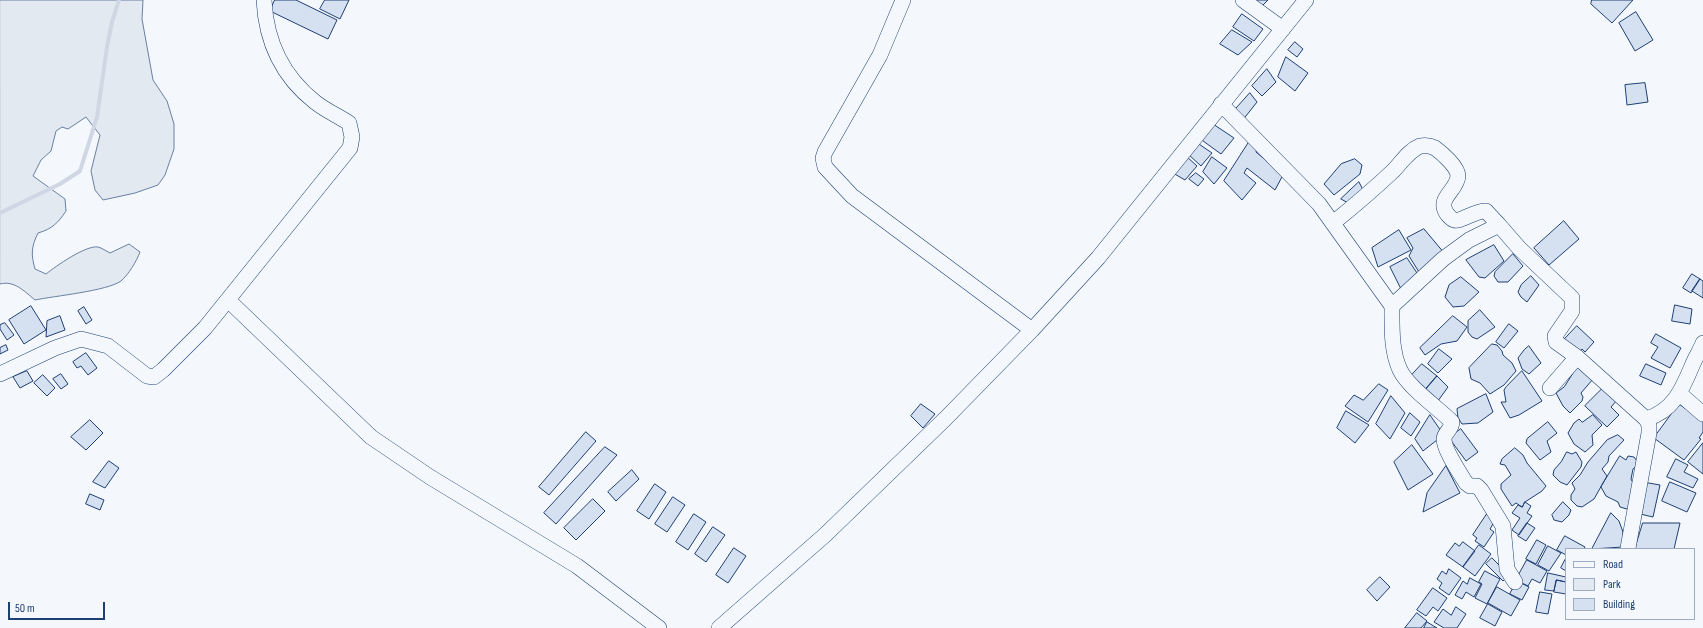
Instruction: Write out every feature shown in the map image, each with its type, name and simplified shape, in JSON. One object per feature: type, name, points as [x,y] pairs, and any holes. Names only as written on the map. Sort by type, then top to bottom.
[{"type":"street","points":[[0,374],[55,348],[82,339],[108,346],[146,376],[154,377],[205,328],[350,148],[352,137],[349,123],[315,102],[292,81],[282,65],[271,42],[264,0]]},
{"type":"street","points":[[903,0],[880,55],[825,152],[823,158],[825,167],[852,196],[1032,330]]},
{"type":"street","points":[[1243,0],[1283,29]]},
{"type":"street","points":[[719,628],[825,535],[946,418],[1032,330],[1098,258],[1306,0]]},
{"type":"street","points":[[1221,104],[1320,204],[1392,306],[1394,351],[1400,370],[1416,390],[1452,422],[1451,427],[1445,435],[1445,445],[1466,483],[1470,486],[1477,486],[1482,490],[1503,526],[1507,569],[1515,582]]},
{"type":"street","points":[[1333,223],[1394,170],[1408,154],[1420,146],[1427,145],[1435,149],[1457,173],[1458,178],[1446,196],[1443,204],[1444,210],[1449,217],[1453,220],[1458,220],[1468,215],[1486,211],[1519,248],[1570,295],[1572,311],[1555,338],[1556,342],[1578,357],[1646,419],[1649,425],[1650,433],[1628,548]]},
{"type":"street","points":[[1392,306],[1443,259],[1469,240],[1499,225]]},
{"type":"street","points":[[228,300],[371,437],[430,477],[577,566],[659,628]]},
{"type":"street","points":[[1646,419],[1655,417],[1669,407],[1680,394],[1703,343]]},
{"type":"street","points":[[1550,388],[1578,357]]},
{"type":"street","points":[[1680,394],[1703,414]]},
{"type":"green space","points":[[0,0],[143,0],[142,19],[153,80],[167,101],[174,124],[174,149],[165,175],[158,185],[135,193],[103,200],[95,190],[91,171],[100,135],[86,117],[68,129],[62,127],[56,131],[51,151],[41,160],[33,176],[65,199],[66,211],[54,225],[47,230],[38,233],[32,251],[35,269],[46,274],[86,249],[98,247],[110,253],[129,244],[140,252],[127,275],[114,285],[35,300],[14,285],[5,283],[0,284]]},
{"type":"building","points":[[275,0],[296,0],[337,20],[328,39],[270,11]]},
{"type":"building","points":[[325,0],[349,0],[340,19],[320,9]]},
{"type":"building","points":[[1253,0],[1268,0],[1261,7]]},
{"type":"building","points":[[1592,0],[1633,0],[1612,23],[1591,4]]},
{"type":"building","points":[[1636,12],[1653,40],[1635,51],[1619,23]]},
{"type":"building","points":[[1242,14],[1263,29],[1254,41],[1233,27]]},
{"type":"building","points":[[1232,30],[1252,42],[1238,55],[1220,44]]},
{"type":"building","points":[[1295,42],[1303,49],[1297,57],[1288,50]]},
{"type":"building","points":[[1286,57],[1308,73],[1295,91],[1278,77]]},
{"type":"building","points":[[1267,69],[1276,82],[1262,96],[1252,86]]},
{"type":"building","points":[[1645,83],[1648,102],[1627,105],[1625,85]]},
{"type":"building","points":[[1250,93],[1257,102],[1242,121],[1233,112]]},
{"type":"building","points":[[1213,124],[1234,138],[1221,154],[1199,138]]},
{"type":"building","points":[[1251,139],[1258,145],[1256,152],[1283,175],[1275,190],[1247,168],[1244,173],[1256,183],[1242,200],[1224,181]]},
{"type":"building","points":[[1196,142],[1212,153],[1201,166],[1188,154]]},
{"type":"building","points":[[1186,156],[1197,166],[1185,180],[1173,173]]},
{"type":"building","points":[[1212,157],[1227,168],[1214,184],[1203,172]]},
{"type":"building","points":[[1355,159],[1362,165],[1360,174],[1334,195],[1324,184],[1341,164]]},
{"type":"building","points":[[1196,173],[1204,179],[1198,186],[1189,179]]},
{"type":"building","points":[[1359,182],[1363,190],[1348,203],[1341,199]]},
{"type":"building","points":[[1564,221],[1579,239],[1549,265],[1534,248]]},
{"type":"building","points":[[1424,229],[1445,254],[1419,272],[1409,256],[1413,248],[1407,238]]},
{"type":"building","points":[[1399,230],[1411,250],[1378,267],[1372,248]]},
{"type":"building","points":[[1494,245],[1504,261],[1485,278],[1479,277],[1466,260]]},
{"type":"building","points":[[1513,254],[1523,266],[1508,282],[1498,282],[1494,276],[1495,272]]},
{"type":"building","points":[[1407,258],[1419,276],[1401,289],[1390,267]]},
{"type":"building","points":[[1692,274],[1700,279],[1691,293],[1683,288]]},
{"type":"building","points":[[1531,276],[1539,285],[1527,302],[1518,292],[1521,285]]},
{"type":"building","points":[[1461,277],[1479,292],[1464,306],[1453,307],[1445,297],[1449,285]]},
{"type":"building","points":[[1700,279],[1703,281],[1703,298],[1692,291]]},
{"type":"building","points":[[1675,305],[1692,309],[1690,324],[1672,321]]},
{"type":"building","points":[[31,306],[46,330],[24,344],[9,320]]},
{"type":"building","points":[[84,307],[92,320],[86,324],[78,311]]},
{"type":"building","points":[[1480,310],[1495,327],[1477,339],[1472,337],[1468,332],[1468,321]]},
{"type":"building","points":[[60,316],[65,330],[46,337],[47,321]]},
{"type":"building","points":[[1453,316],[1467,327],[1457,341],[1441,344],[1425,355],[1420,348]]},
{"type":"building","points":[[5,323],[14,335],[7,340],[0,329],[0,325]]},
{"type":"building","points":[[1509,324],[1518,331],[1504,348],[1496,342]]},
{"type":"building","points":[[1577,326],[1594,342],[1585,352],[1582,349],[1577,355],[1562,342]]},
{"type":"building","points":[[1656,334],[1681,348],[1670,368],[1651,358],[1658,347],[1651,343]]},
{"type":"building","points":[[1492,344],[1497,345],[1502,351],[1503,355],[1512,363],[1516,371],[1504,385],[1490,394],[1480,383],[1471,379],[1469,368]]},
{"type":"building","points":[[6,345],[8,350],[0,354],[0,348]]},
{"type":"building","points":[[1529,346],[1541,363],[1529,374],[1522,369],[1518,358]]},
{"type":"building","points":[[1439,349],[1452,359],[1438,373],[1428,364]]},
{"type":"building","points":[[86,353],[97,368],[88,375],[81,366],[77,368],[73,362]]},
{"type":"building","points":[[1422,364],[1437,376],[1425,390],[1410,377]]},
{"type":"building","points":[[1646,364],[1666,373],[1661,385],[1640,376]]},
{"type":"building","points":[[1578,366],[1593,379],[1581,393],[1583,397],[1582,401],[1570,413],[1563,406],[1556,393],[1564,387]]},
{"type":"building","points":[[27,371],[33,381],[20,388],[13,377]]},
{"type":"building","points":[[1522,371],[1542,401],[1519,415],[1510,418],[1501,402],[1506,402],[1504,390]]},
{"type":"building","points":[[61,374],[68,384],[61,389],[53,379]]},
{"type":"building","points":[[43,375],[55,388],[47,396],[34,383]]},
{"type":"building","points":[[1437,376],[1448,387],[1435,405],[1425,390]]},
{"type":"building","points":[[1379,384],[1388,390],[1368,422],[1345,406],[1354,395],[1363,400]]},
{"type":"building","points":[[1605,386],[1618,399],[1611,407],[1619,415],[1607,427],[1585,406]]},
{"type":"building","points":[[1486,394],[1493,412],[1478,423],[1462,424],[1458,418],[1457,409]]},
{"type":"building","points":[[1391,396],[1405,413],[1390,439],[1376,424]]},
{"type":"building","points":[[921,404],[935,414],[923,428],[911,416]]},
{"type":"building","points":[[1679,404],[1703,421],[1703,432],[1699,438],[1701,439],[1684,460],[1654,438]]},
{"type":"building","points":[[1346,411],[1369,425],[1355,443],[1337,428]]},
{"type":"building","points":[[1410,413],[1420,422],[1411,436],[1401,428]]},
{"type":"building","points":[[1430,415],[1441,431],[1437,440],[1423,451],[1415,439]]},
{"type":"building","points":[[1593,415],[1602,425],[1592,435],[1593,445],[1585,452],[1574,444],[1568,433],[1574,423],[1579,419],[1582,422]]},
{"type":"building","points":[[90,420],[103,433],[86,450],[71,437]]},
{"type":"building","points":[[1548,422],[1557,433],[1547,441],[1551,452],[1540,460],[1526,443],[1527,439]]},
{"type":"building","points":[[1461,429],[1478,452],[1466,461],[1449,438]]},
{"type":"building","points":[[586,432],[596,441],[549,495],[539,487]]},
{"type":"building","points":[[1618,435],[1624,440],[1609,456],[1608,462],[1602,469],[1607,476],[1594,499],[1582,507],[1577,506],[1571,500],[1571,495],[1575,489],[1572,483],[1607,440]]},
{"type":"building","points":[[1703,443],[1703,474],[1688,462]]},
{"type":"building","points":[[1412,445],[1433,474],[1408,490],[1394,462]]},
{"type":"building","points":[[605,447],[617,455],[556,524],[544,513]]},
{"type":"building","points":[[1515,448],[1523,455],[1527,463],[1546,486],[1542,491],[1525,502],[1522,507],[1516,503],[1512,506],[1501,489],[1501,484],[1511,475],[1505,465],[1500,464],[1502,459]]},
{"type":"building","points":[[1567,452],[1572,454],[1576,452],[1582,462],[1581,467],[1567,485],[1560,482],[1553,475],[1554,470]]},
{"type":"building","points":[[1620,456],[1626,460],[1628,456],[1634,457],[1639,464],[1633,469],[1631,479],[1635,487],[1632,505],[1627,509],[1620,507],[1618,502],[1606,496],[1601,487]]},
{"type":"building","points":[[1676,459],[1688,465],[1684,472],[1698,479],[1693,488],[1667,477]]},
{"type":"building","points":[[109,461],[119,468],[105,488],[93,482]]},
{"type":"building","points":[[1446,466],[1460,493],[1423,512],[1427,493]]},
{"type":"building","points":[[632,470],[639,479],[616,501],[608,492]]},
{"type":"building","points":[[1643,482],[1660,485],[1653,517],[1640,514]]},
{"type":"building","points":[[1670,482],[1696,493],[1687,512],[1662,501]]},
{"type":"building","points":[[655,484],[666,492],[649,519],[637,511]]},
{"type":"building","points":[[90,494],[104,500],[100,510],[86,504]]},
{"type":"building","points":[[673,497],[685,505],[667,532],[655,524]]},
{"type":"building","points":[[593,499],[605,511],[576,540],[564,528]]},
{"type":"building","points":[[1525,502],[1531,506],[1527,513],[1532,516],[1519,535],[1512,530],[1520,518],[1512,513],[1518,505],[1522,507]]},
{"type":"building","points":[[1563,502],[1571,510],[1569,515],[1562,522],[1554,520],[1552,515]]},
{"type":"building","points":[[1489,511],[1497,517],[1490,529],[1494,532],[1484,547],[1475,541],[1477,538],[1473,535]]},
{"type":"building","points":[[1611,513],[1619,521],[1623,532],[1623,547],[1593,548]]},
{"type":"building","points":[[694,514],[706,522],[688,550],[676,542]]},
{"type":"building","points":[[1527,523],[1535,528],[1526,541],[1518,536]]},
{"type":"building","points":[[1643,523],[1680,523],[1674,548],[1635,548]]},
{"type":"building","points":[[713,527],[725,535],[706,562],[695,554]]},
{"type":"building","points":[[1565,536],[1585,547],[1565,548],[1565,554],[1557,550]]},
{"type":"building","points":[[1537,540],[1546,545],[1536,564],[1526,559]]},
{"type":"building","points":[[1463,542],[1475,551],[1463,567],[1446,555],[1455,543],[1459,546]]},
{"type":"building","points":[[1479,545],[1491,554],[1475,576],[1463,567]]},
{"type":"building","points":[[1548,546],[1561,553],[1549,571],[1538,565]]},
{"type":"building","points":[[734,548],[746,556],[728,583],[716,575]]},
{"type":"building","points":[[1492,558],[1509,575],[1503,581],[1486,564]]},
{"type":"building","points":[[1527,560],[1547,571],[1540,583],[1532,579],[1528,586],[1516,580]]},
{"type":"building","points":[[1565,560],[1565,570],[1561,568]]},
{"type":"building","points":[[1449,569],[1461,578],[1449,595],[1439,588],[1442,583],[1437,579],[1442,571],[1446,574]]},
{"type":"building","points":[[1485,571],[1500,579],[1487,604],[1475,598],[1482,584],[1479,582]]},
{"type":"building","points":[[1548,573],[1565,577],[1565,582],[1556,580],[1554,591],[1545,590]]},
{"type":"building","points":[[1380,577],[1390,587],[1377,601],[1367,590]]},
{"type":"building","points":[[1470,578],[1481,584],[1474,597],[1466,592],[1462,599],[1455,595],[1463,581],[1467,584]]},
{"type":"building","points":[[1557,580],[1565,582],[1565,594],[1554,592]]},
{"type":"building","points":[[1517,581],[1529,587],[1522,600],[1510,594]]},
{"type":"building","points":[[1497,587],[1520,600],[1511,616],[1488,603]]},
{"type":"building","points":[[1433,588],[1447,598],[1438,611],[1433,607],[1426,616],[1417,610]]},
{"type":"building","points":[[1540,592],[1552,594],[1548,614],[1536,612]]},
{"type":"building","points":[[1488,604],[1502,612],[1495,626],[1480,618]]},
{"type":"building","points":[[1456,607],[1466,614],[1457,628],[1444,628],[1434,622],[1443,609],[1451,615]]},
{"type":"building","points":[[1417,613],[1427,621],[1421,628],[1405,628]]},
{"type":"building","points":[[1427,622],[1437,628],[1424,628]]},
{"type":"waterway","points":[[0,213],[60,184],[80,171],[97,117],[107,47],[112,22],[119,0]]}]
